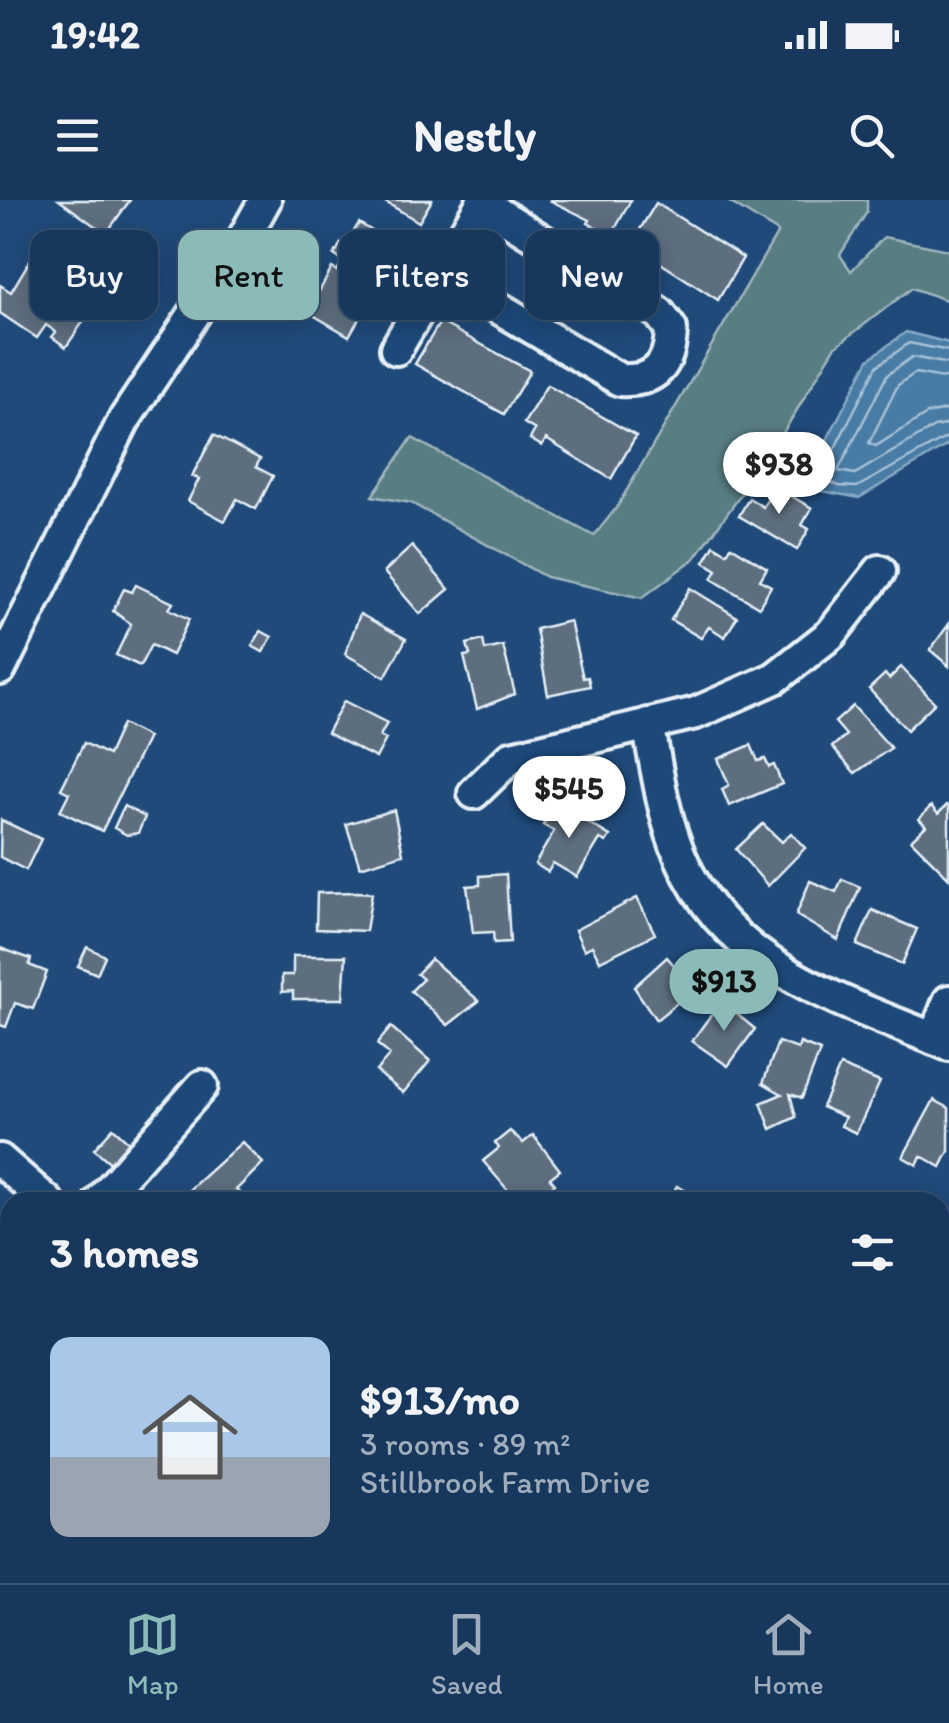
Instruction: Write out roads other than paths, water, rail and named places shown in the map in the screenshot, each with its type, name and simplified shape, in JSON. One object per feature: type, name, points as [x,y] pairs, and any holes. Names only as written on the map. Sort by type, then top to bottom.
[{"type":"street","points":[[0,669],[124,420],[240,245],[265,200]]},
{"type":"street","points":[[466,230],[483,201],[659,313],[671,329],[670,347],[661,370],[644,381],[620,380],[505,312]]},
{"type":"street","points":[[396,349],[413,320]]},
{"type":"street","points":[[474,793],[512,757],[696,713],[775,678],[831,634],[880,572]]},
{"type":"street","points":[[648,724],[679,856],[707,906],[726,929],[788,976],[942,1042],[949,1001]]},
{"type":"street","points":[[108,1192],[202,1086]]},
{"type":"street","points":[[0,1160],[37,1192]]},
{"type":"water","points":[[906,332],[949,343],[949,444],[859,498],[816,490],[808,476],[869,359]]}]
